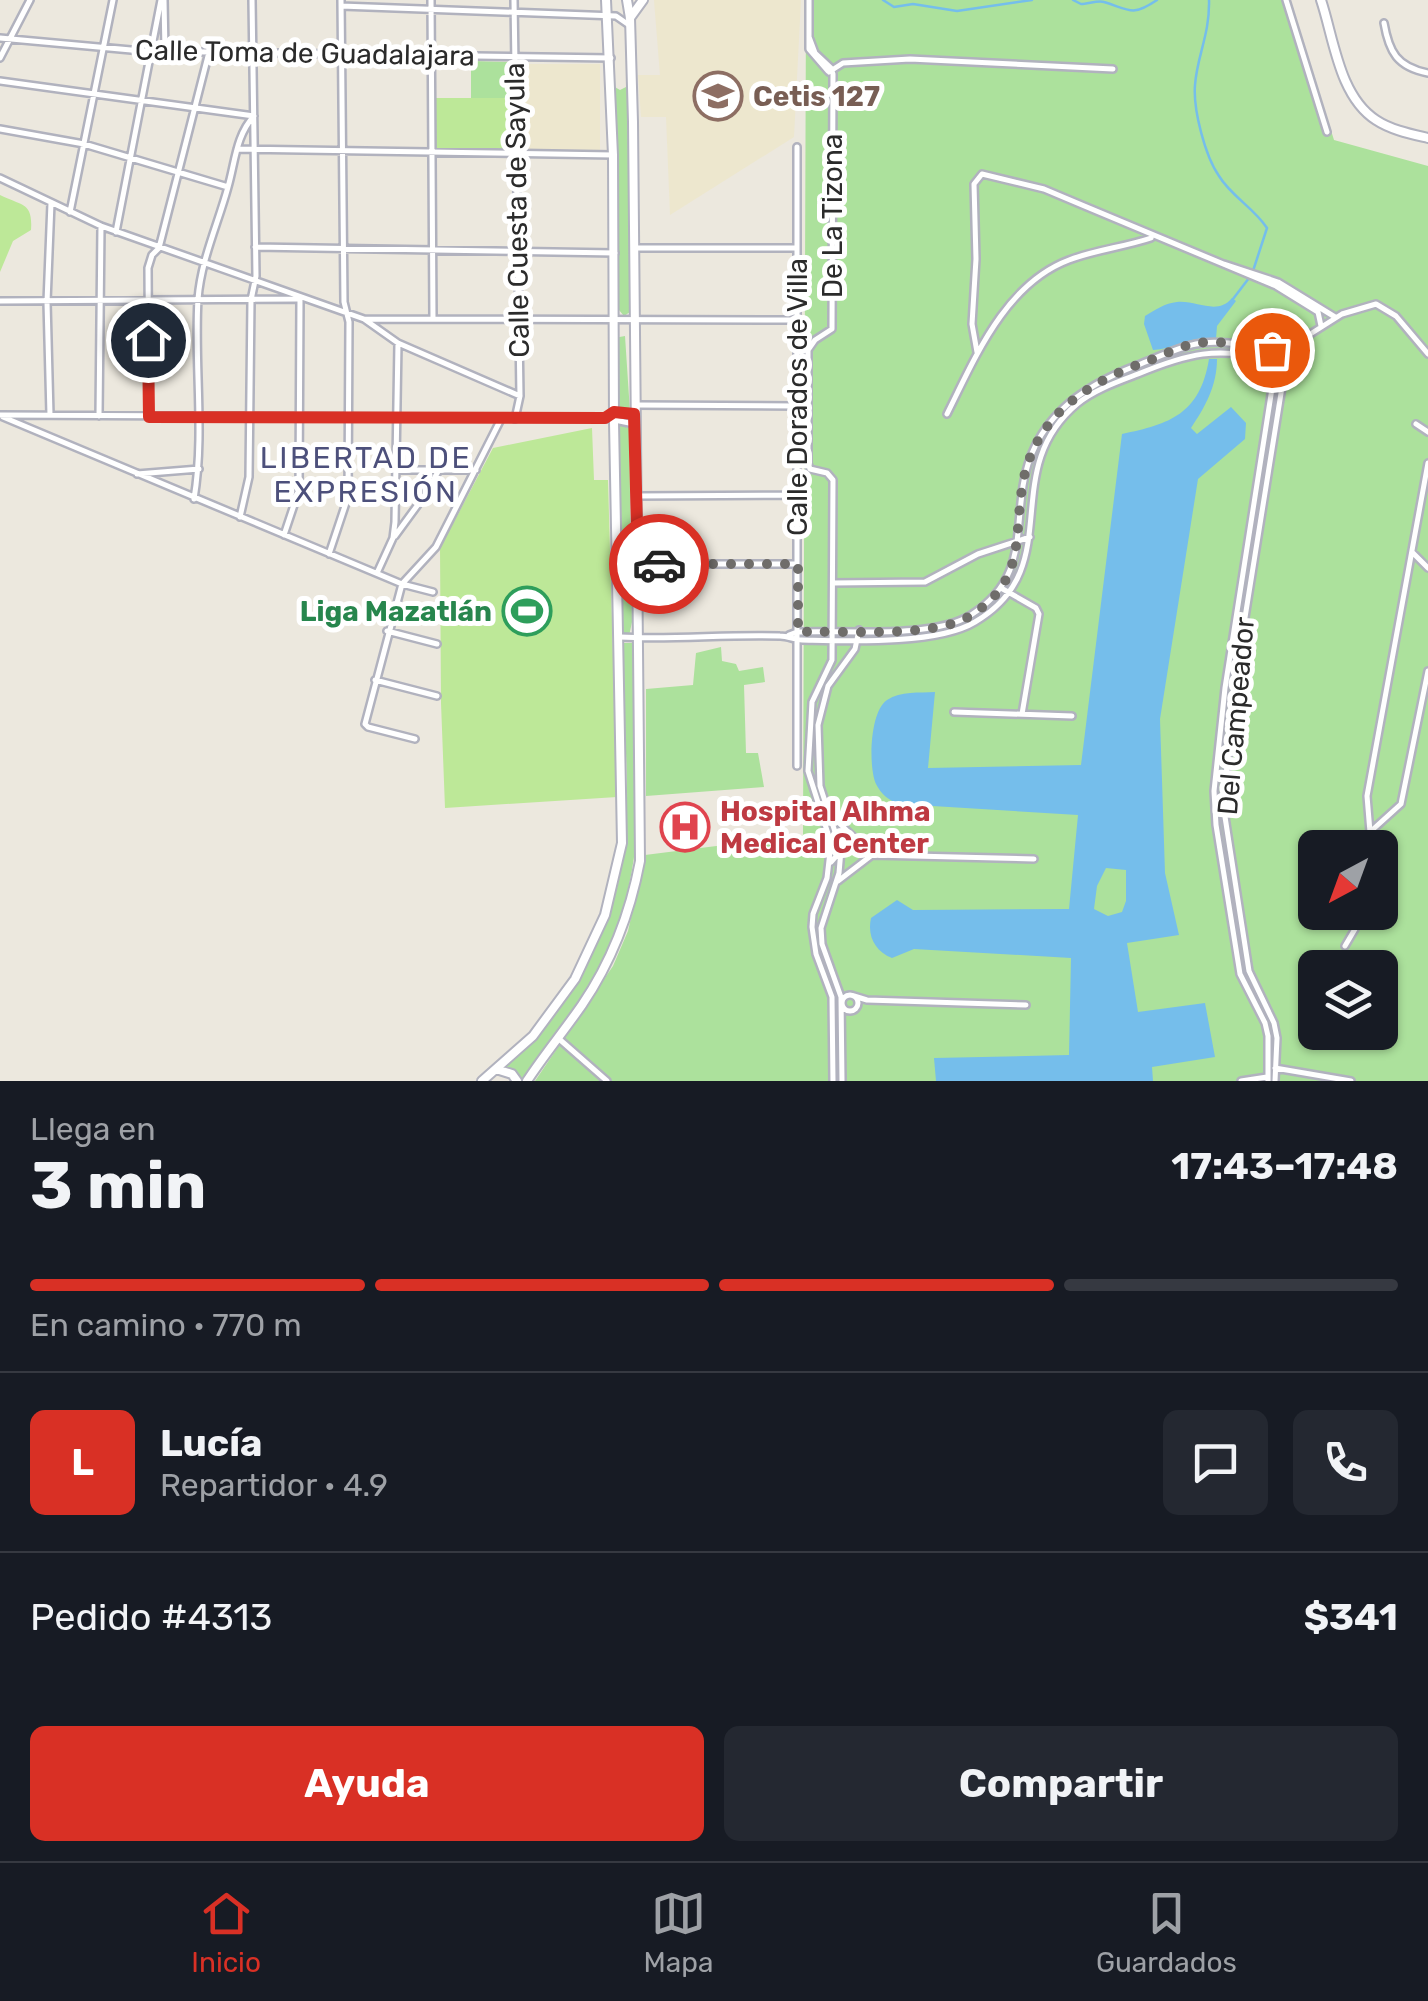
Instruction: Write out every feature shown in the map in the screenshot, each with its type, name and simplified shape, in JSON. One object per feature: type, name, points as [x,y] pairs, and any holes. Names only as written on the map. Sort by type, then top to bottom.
[{"type":"main road","points":[[482,1081],[546,1020],[588,955],[614,886],[622,825],[611,417],[615,253],[606,0]]},
{"type":"main road","points":[[608,18],[614,0]]},
{"type":"main road","points":[[527,1081],[598,979],[621,931],[636,878],[641,834],[631,75],[626,0]]},
{"type":"main road","points":[[630,22],[643,0]]},
{"type":"main road","points":[[1321,0],[1346,83],[1356,102],[1385,126],[1428,138]]},
{"type":"main road","points":[[611,80],[623,83],[631,75]]},
{"type":"main road","points":[[621,797],[633,790],[641,797]]},
{"type":"main road","points":[[622,825],[629,834],[641,834]]},
{"type":"main road","points":[[494,1069],[506,1071],[516,1081]]},
{"type":"street","points":[[0,58],[30,0]]},
{"type":"street","points":[[70,212],[113,0]]},
{"type":"street","points":[[116,232],[162,0]]},
{"type":"street","points":[[162,0],[165,52]]},
{"type":"street","points":[[240,517],[248,477],[254,282],[252,0]]},
{"type":"street","name":"Calle Cuesta de Sayula","points":[[514,0],[520,396],[516,418]]},
{"type":"street","points":[[809,0],[808,37],[831,73],[843,63],[910,59],[1114,69]]},
{"type":"street","points":[[1286,0],[1327,132]]},
{"type":"street","points":[[329,554],[348,497],[341,3],[430,4],[620,17],[630,22]]},
{"type":"street","points":[[430,4],[432,319]]},
{"type":"street","points":[[1384,22],[1388,44],[1399,62],[1428,72]]},
{"type":"street","name":"Calle Toma de Guadalajara","points":[[0,38],[165,52],[610,58]]},
{"type":"street","points":[[149,417],[148,268],[159,248],[208,52]]},
{"type":"street","name":"De La Tizona","points":[[831,73],[832,329],[808,350],[808,463],[810,469],[827,473],[833,480],[834,583]]},
{"type":"street","points":[[0,81],[254,116]]},
{"type":"street","points":[[194,499],[199,468],[198,300],[236,149],[254,116]]},
{"type":"street","points":[[0,129],[84,144],[228,186]]},
{"type":"street","name":"Calle Dorados de Villa","points":[[797,147],[798,766]]},
{"type":"street","points":[[236,149],[613,155]]},
{"type":"street","points":[[977,352],[972,324],[976,260],[974,184],[979,176],[989,174],[1044,190],[1296,291],[1335,317]]},
{"type":"street","points":[[0,178],[116,232],[364,319],[796,320]]},
{"type":"street","points":[[50,414],[47,302],[51,203]]},
{"type":"street","points":[[99,416],[102,226]]},
{"type":"street","points":[[947,414],[977,352],[1023,290],[1044,272],[1069,260],[1154,237]]},
{"type":"street","points":[[254,246],[615,253]]},
{"type":"street","points":[[634,248],[796,248]]},
{"type":"street","points":[[1255,275],[1308,304],[1318,312],[1321,326]]},
{"type":"street","points":[[0,301],[300,298]]},
{"type":"street","points":[[284,535],[298,500],[300,298]]},
{"type":"street","points":[[618,637],[786,636],[832,630],[914,630],[952,624],[977,611],[1001,588],[1013,566],[1026,471],[1037,443],[1072,399],[1094,384],[1196,344],[1285,350],[1335,317],[1367,304],[1382,305],[1396,316],[1428,354]]},
{"type":"street","points":[[364,319],[398,343],[520,396]]},
{"type":"street","points":[[393,538],[398,343]]},
{"type":"street","name":"Del Campeador","points":[[1272,350],[1220,728],[1214,813],[1240,974],[1268,1036],[1272,1075]]},
{"type":"street","name":"Del Campeador","points":[[1272,1075],[1277,1038],[1249,971],[1225,826],[1226,762],[1285,350]]},
{"type":"street","points":[[786,636],[798,640],[858,640],[953,633],[982,618],[1009,593],[1025,565],[1035,470],[1054,423],[1099,390],[1179,357],[1208,352],[1273,361],[1286,359]]},
{"type":"street","points":[[0,415],[501,419],[796,406]]},
{"type":"street","points":[[0,415],[194,499],[402,584],[433,592]]},
{"type":"street","points":[[414,738],[366,726],[387,632],[402,584],[436,547],[501,419]]},
{"type":"street","points":[[1416,424],[1428,432]]},
{"type":"street","points":[[1370,830],[1367,796],[1428,463]]},
{"type":"street","points":[[134,474],[199,468]]},
{"type":"street","points":[[377,573],[393,538],[426,495],[440,468]]},
{"type":"street","points":[[397,470],[476,470]]},
{"type":"street","points":[[1258,470],[1268,471]]},
{"type":"street","points":[[636,496],[798,495]]},
{"type":"street","points":[[855,867],[831,843],[808,771],[812,702],[830,666],[834,583],[924,582],[1019,538],[1030,537]]},
{"type":"street","points":[[1411,551],[1428,568]]},
{"type":"street","points":[[638,564],[798,564]]},
{"type":"street","points":[[1244,564],[1252,567]]},
{"type":"street","points":[[1001,588],[1036,608],[1039,614],[1022,714]]},
{"type":"street","points":[[842,1081],[842,1004],[824,953],[821,928],[836,883],[840,855],[817,767],[818,725],[823,698],[855,649],[860,630]]},
{"type":"street","points":[[387,632],[436,644]]},
{"type":"street","points":[[1229,660],[1238,662]]},
{"type":"street","points":[[830,666],[840,670]]},
{"type":"street","points":[[1372,830],[1402,804],[1428,671]]},
{"type":"street","points":[[374,680],[437,696]]},
{"type":"street","points":[[954,712],[1072,716]]},
{"type":"street","points":[[832,816],[872,854]]},
{"type":"street","points":[[830,863],[851,842],[860,842]]},
{"type":"street","points":[[831,843],[830,863],[812,927],[816,954],[832,997],[832,1080]]},
{"type":"street","points":[[836,883],[872,854],[1034,859]]},
{"type":"street","points":[[1345,946],[1354,930]]},
{"type":"street","points":[[837,982],[853,996],[866,1000],[1026,1005]]},
{"type":"street","points":[[833,1015],[845,997],[853,996]]},
{"type":"street","points":[[853,996],[855,1008]]},
{"type":"street","points":[[832,997],[855,1008]]},
{"type":"street","points":[[844,1022],[866,1000]]},
{"type":"street","points":[[1258,1008],[1266,1005]]},
{"type":"street","points":[[558,1038],[606,1081]]},
{"type":"street","points":[[832,1080],[842,1072]]},
{"type":"street","points":[[1241,1081],[1272,1075],[1351,1081]]},
{"type":"shaded area","name":"Cetis 127","points":[[654,0],[801,0],[794,137],[670,215],[666,117],[641,117],[638,75],[660,75]]},
{"type":"shaded area","points":[[522,64],[600,64],[600,152],[523,152]]},
{"type":"green space","points":[[806,0],[1290,0],[1334,140],[1428,166],[1428,1081],[535,1081],[613,966],[628,931],[645,855],[803,835]]},
{"type":"green space","points":[[471,61],[512,62],[513,98],[471,98]]},
{"type":"green space","points":[[613,86],[620,90],[628,86],[630,312],[624,316],[619,310]]},
{"type":"green space","points":[[436,98],[513,98],[513,149],[436,148]]},
{"type":"green space","points":[[0,195],[28,210],[31,230],[13,241],[0,272]]},
{"type":"green space","points":[[625,336],[630,412],[617,411],[614,338]]},
{"type":"green space","points":[[616,424],[629,428],[629,636],[623,632],[621,618]]},
{"type":"green space","name":"Liga Mazatlán","points":[[592,428],[594,480],[608,480],[617,797],[445,808],[440,548],[493,448]]},
{"type":"green space","points":[[620,643],[633,643],[638,754],[635,851],[626,897],[611,943],[586,989],[520,1081],[515,1071],[505,1067],[568,996],[599,941],[619,882],[627,800]]},
{"type":"green space","points":[[721,647],[722,661],[736,664],[739,671],[763,667],[765,682],[744,685],[746,753],[758,753],[764,787],[646,796],[646,689],[693,685],[696,653]]},
{"type":"water","points":[[1232,298],[1236,301],[1217,326],[1216,339],[1200,338],[1153,350],[1145,316],[1173,303],[1213,307]]},
{"type":"water","points":[[1209,359],[1217,359],[1209,396],[1191,428],[1197,434],[1231,407],[1246,423],[1245,439],[1198,479],[1160,719],[1165,873],[1179,935],[1127,943],[1138,1012],[1205,1003],[1215,1057],[1152,1067],[1153,1081],[936,1081],[934,1058],[1069,1055],[1071,958],[914,949],[892,958],[874,942],[871,918],[897,900],[913,910],[1069,909],[1078,815],[892,801],[880,791],[873,776],[871,752],[877,715],[892,697],[935,692],[928,768],[1081,765],[1122,434],[1155,426],[1180,413],[1198,393]],"holes":[[[1106,868],[1126,870],[1122,912],[1108,916],[1094,909],[1097,886]]]},
{"type":"waterway","points":[[883,0],[894,7],[913,4],[957,11],[1032,0]]},
{"type":"waterway","points":[[1073,0],[1131,10],[1142,9],[1157,0]]},
{"type":"waterway","points":[[1209,0],[1208,24],[1196,74],[1196,107],[1214,167],[1230,190],[1267,228],[1253,271]]},
{"type":"waterway","points":[[1233,299],[1249,278]]},
{"type":"way so far","points":[[659,564],[798,564],[798,632],[914,630],[960,622],[994,596],[1009,575],[1016,556],[1023,484],[1030,458],[1052,421],[1072,399],[1112,375],[1196,344],[1272,350]]},
{"type":"place","name":"Cetis 127","points":[[718,96]]},
{"type":"place","name":"Liga Mazatlán","points":[[527,611]]},
{"type":"place","name":"Hospital Alhma Medical Center","points":[[685,827]]},
{"type":"district","name":"LIBERTAD DE EXPRESIÓN","points":[[366,475]]},
{"type":"route","points":[[148,340],[149,417],[501,419],[634,414],[638,564],[659,564]]}]
